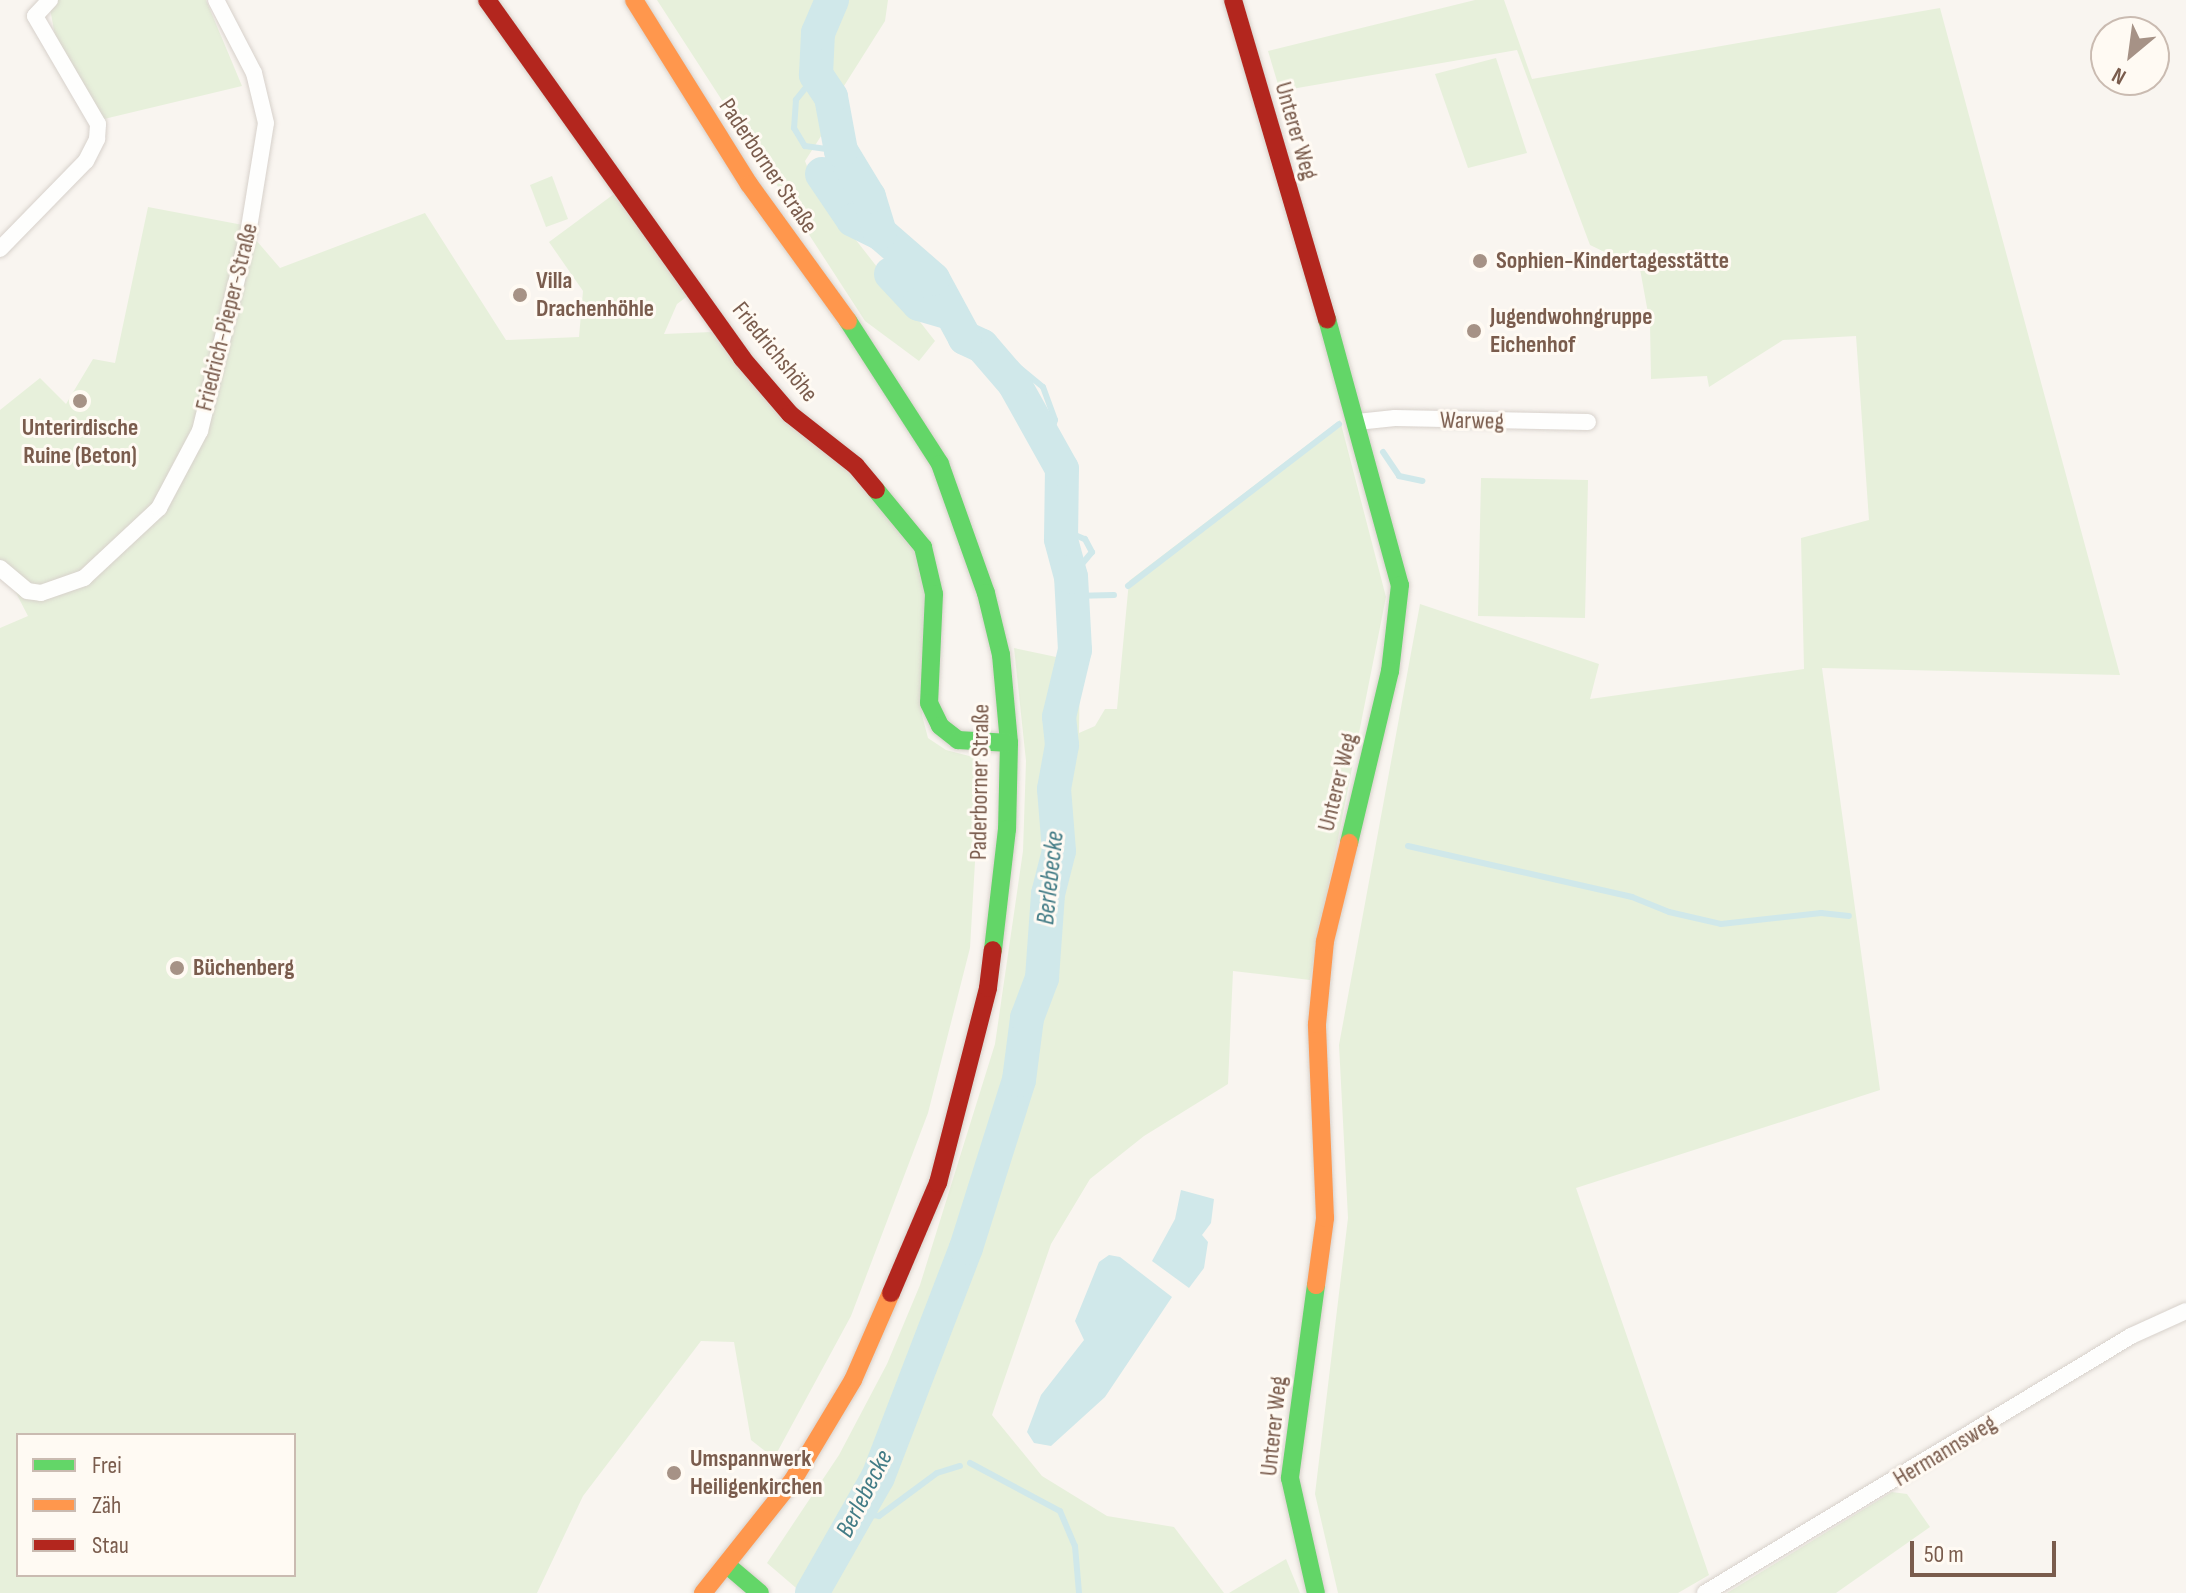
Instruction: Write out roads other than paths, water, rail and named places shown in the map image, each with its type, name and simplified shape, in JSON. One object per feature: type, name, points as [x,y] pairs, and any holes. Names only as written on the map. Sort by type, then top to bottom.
[{"type":"street","points":[[0,249],[86,161],[97,139],[98,124],[35,16],[50,0]]},
{"type":"street","name":"Friedrich-Pieper-Straße","points":[[0,568],[27,591],[62,588],[98,568],[159,508],[200,431],[248,234],[266,123],[254,73],[216,0]]},
{"type":"street","name":"Friedrichshöhe","points":[[487,0],[742,358],[790,414],[856,466],[923,547],[934,594],[929,703],[940,726],[958,740],[1009,743]]},
{"type":"street","name":"Paderborner Straße","points":[[634,0],[749,184],[867,348],[940,464],[990,608],[1001,655],[1009,743],[1007,829],[988,988],[938,1183],[853,1380],[793,1480],[727,1565],[714,1589]]},
{"type":"street","name":"Unterer Weg","points":[[1233,0],[1398,568],[1400,606],[1390,671],[1325,941],[1317,1024],[1325,1218],[1290,1478],[1316,1593]]},
{"type":"street","name":"Warweg","points":[[1357,422],[1395,418],[1588,422]]},
{"type":"street","name":"Hermannsweg","points":[[1705,1593],[2131,1336],[2186,1311]]},
{"type":"street","points":[[727,1565],[760,1593]]},
{"type":"water","points":[[1181,1190],[1214,1199],[1211,1223],[1202,1235],[1208,1242],[1204,1268],[1189,1288],[1152,1261],[1175,1219]]},
{"type":"water","points":[[1109,1255],[1120,1257],[1172,1297],[1105,1397],[1051,1446],[1034,1443],[1027,1432],[1041,1395],[1084,1340],[1075,1321],[1099,1262]]},
{"type":"waterway","name":"Berlebecke","points":[[812,1593],[878,1477],[966,1248],[1019,1080],[1027,1018],[1042,978],[1048,894],[1059,851],[1054,789],[1062,745],[1059,717],[1075,650],[1071,577],[1061,539],[1062,469],[1014,383],[982,346],[965,338],[933,279],[880,233],[869,197],[841,151],[831,97],[816,75],[818,33],[832,0]]},
{"type":"waterway","name":"Berlebecke","points":[[816,75],[796,100],[794,128],[805,146],[841,151]]},
{"type":"waterway","points":[[822,174],[853,220],[880,233]]},
{"type":"waterway","points":[[891,274],[919,304],[951,313]]},
{"type":"waterway","points":[[982,346],[1004,355],[1043,387],[1055,420],[1047,445]]},
{"type":"waterway","points":[[1128,586],[1339,424]]},
{"type":"waterway","points":[[1383,452],[1399,476],[1422,481]]},
{"type":"waterway","points":[[1061,529],[1085,539],[1092,552],[1071,577]]},
{"type":"waterway","points":[[1072,596],[1114,595]]},
{"type":"waterway","points":[[1408,846],[1632,897],[1669,912],[1721,924],[1821,913],[1849,916]]},
{"type":"waterway","points":[[970,1463],[1060,1511],[1075,1546],[1079,1593]]},
{"type":"waterway","points":[[861,1514],[879,1516],[937,1473],[960,1466]]},
{"type":"waterway","points":[[817,1587],[824,1593]]},
{"type":"place","name":"Sophien-Kindertagesstätte","points":[[1480,261]]},
{"type":"place","name":"Villa Drachenhöhle","points":[[520,295]]},
{"type":"place","name":"Jugendwohngruppe Eichenhof","points":[[1474,331]]},
{"type":"place","name":"Unterirdische Ruine (Beton)","points":[[80,401]]},
{"type":"place","name":"Büchenberg","points":[[177,968]]},
{"type":"place","name":"Umspannwerk Heiligenkirchen","points":[[674,1473]]}]
